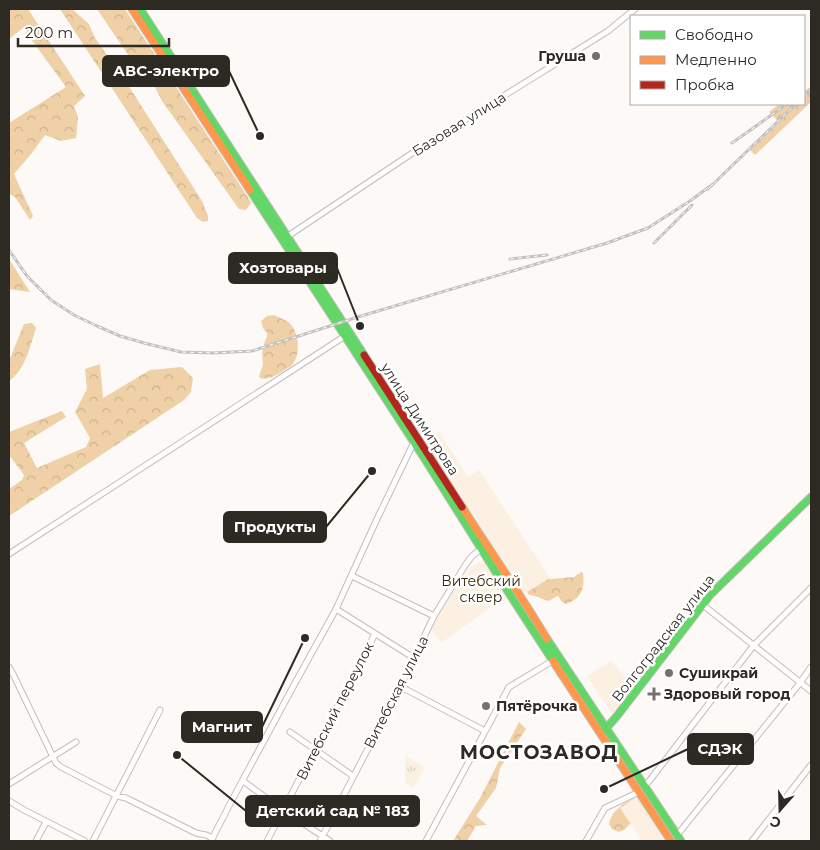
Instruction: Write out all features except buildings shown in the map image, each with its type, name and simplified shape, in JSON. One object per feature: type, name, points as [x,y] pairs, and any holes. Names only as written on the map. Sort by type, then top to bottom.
[{"type":"main road","name":"улица Димитрова","points":[[132,9],[285,238],[345,336],[416,440],[481,549],[604,732],[639,792],[671,841]]},
{"type":"main road","name":"улица Димитрова","points":[[140,9],[285,238],[416,440],[520,595],[556,659]]},
{"type":"main road","name":"Волгоградская улица","points":[[604,732],[703,605],[730,575],[811,496]]},
{"type":"main road","name":"улица Димитрова","points":[[604,732],[679,838]]},
{"type":"street","name":"Базовая улица","points":[[285,238],[420,148],[608,31],[635,9]]},
{"type":"street","points":[[9,554],[345,336]]},
{"type":"street","points":[[9,667],[53,758],[61,767],[117,796],[126,798],[196,833],[206,835],[212,840],[336,609],[416,440]]},
{"type":"street","name":"Витебская улица","points":[[321,839],[400,687],[434,616],[466,564],[481,549]]},
{"type":"street","points":[[352,576],[434,616]]},
{"type":"street","points":[[644,786],[754,645],[811,588]]},
{"type":"street","points":[[703,605],[811,691]]},
{"type":"street","points":[[336,609],[414,658]]},
{"type":"street","name":"Витебский переулок","points":[[267,841],[375,634]]},
{"type":"street","points":[[426,841],[509,687],[556,659]]},
{"type":"street","points":[[679,838],[688,822],[811,667]]},
{"type":"street","points":[[400,687],[485,731]]},
{"type":"street","points":[[94,841],[160,710]]},
{"type":"street","points":[[290,732],[353,776]]},
{"type":"street","points":[[9,784],[76,742]]},
{"type":"street","points":[[752,841],[811,765]]},
{"type":"street","points":[[243,781],[321,839],[330,841]]},
{"type":"street","points":[[586,841],[605,808],[639,792]]},
{"type":"street","points":[[9,801],[85,841]]},
{"type":"street","points":[[36,841],[46,822]]},
{"type":"green space","points":[[9,9],[28,9],[85,96],[74,106],[78,117],[76,138],[61,141],[45,135],[14,174],[33,216],[30,220],[15,197],[9,194],[9,123],[66,87],[23,28],[9,39]]},
{"type":"green space","points":[[60,9],[72,9],[89,24],[95,38],[126,82],[202,201],[208,221],[203,222],[197,218]]},
{"type":"green space","points":[[97,9],[125,9],[249,199],[251,203],[246,210],[239,209],[162,101],[154,85],[131,59]]},
{"type":"green space","points":[[811,87],[811,102],[755,155],[750,150],[779,122],[769,112],[778,105],[805,105],[805,90]]},
{"type":"green space","points":[[9,259],[30,292],[9,289]]},
{"type":"green space","points":[[274,315],[291,324],[297,340],[298,352],[291,366],[272,377],[264,379],[259,376],[263,365],[262,353],[267,333],[261,321],[267,316]]},
{"type":"green space","points":[[32,323],[36,328],[27,357],[20,370],[9,381],[9,361],[24,324]]},
{"type":"green space","points":[[100,364],[103,398],[150,370],[182,367],[193,378],[191,392],[184,400],[9,516],[9,489],[22,480],[24,475],[9,455],[9,432],[62,411],[66,417],[24,443],[37,468],[86,447],[90,438],[75,412],[87,389],[85,369]]},
{"type":"green space","points":[[440,433],[468,477],[479,470],[550,578],[524,594],[425,443]]},
{"type":"green space","name":"Витебский сквер","points":[[480,562],[487,562],[510,595],[508,599],[498,602],[441,643],[430,627],[472,566]]},
{"type":"green space","points":[[581,572],[583,573],[583,579],[581,593],[566,604],[558,596],[548,601],[529,595],[525,587],[546,576],[550,579],[574,577]]},
{"type":"green space","points":[[611,661],[634,689],[620,707],[611,713],[587,676]]},
{"type":"green space","points":[[519,722],[526,729],[500,768],[496,788],[476,816],[487,825],[476,826],[467,841],[453,841],[480,798]]},
{"type":"green space","points":[[405,755],[425,768],[414,787],[405,783]]},
{"type":"green space","points":[[636,798],[664,841],[642,841],[620,808]]},
{"type":"green space","points":[[637,799],[664,841],[637,824],[630,824],[619,832],[612,829],[609,824],[616,811],[623,804]]},
{"type":"railway","points":[[805,96],[811,89]]},
{"type":"railway","points":[[732,143],[786,105]]},
{"type":"railway","points":[[708,189],[795,105]]},
{"type":"railway","points":[[9,250],[27,276],[51,300],[74,315],[120,336],[181,352],[252,351],[361,316],[607,243],[648,228],[713,184]]},
{"type":"railway","points":[[654,243],[692,205]]},
{"type":"railway","points":[[510,259],[547,255]]},
{"type":"traffic: fast","points":[[140,9],[364,355]]},
{"type":"traffic: fast","points":[[250,190],[423,456],[553,661]]},
{"type":"traffic: fast","points":[[603,732],[710,595],[811,497]]},
{"type":"traffic: fast","points":[[547,639],[681,841]]},
{"type":"traffic: slow","points":[[132,9],[250,190]]},
{"type":"traffic: slow","points":[[462,507],[547,639]]},
{"type":"traffic: slow","points":[[553,661],[671,841]]},
{"type":"traffic: jam","points":[[364,355],[462,507]]},
{"type":"place","name":"Груша","points":[[596,56]]},
{"type":"place","name":"АВС-электро","points":[[260,136]]},
{"type":"place","name":"Хозтовары","points":[[360,326]]},
{"type":"place","name":"Продукты","points":[[372,471]]},
{"type":"place","name":"Магнит","points":[[305,638]]},
{"type":"place","name":"Сушикрай","points":[[669,673]]},
{"type":"place","name":"Здоровый город","points":[[654,694]]},
{"type":"place","name":"Пятёрочка","points":[[486,706]]},
{"type":"place","name":"Детский сад № 183","points":[[177,755]]},
{"type":"place","name":"СДЭК","points":[[604,789]]},
{"type":"district","name":"МОСТОЗАВОД","points":[[539,752]]}]
